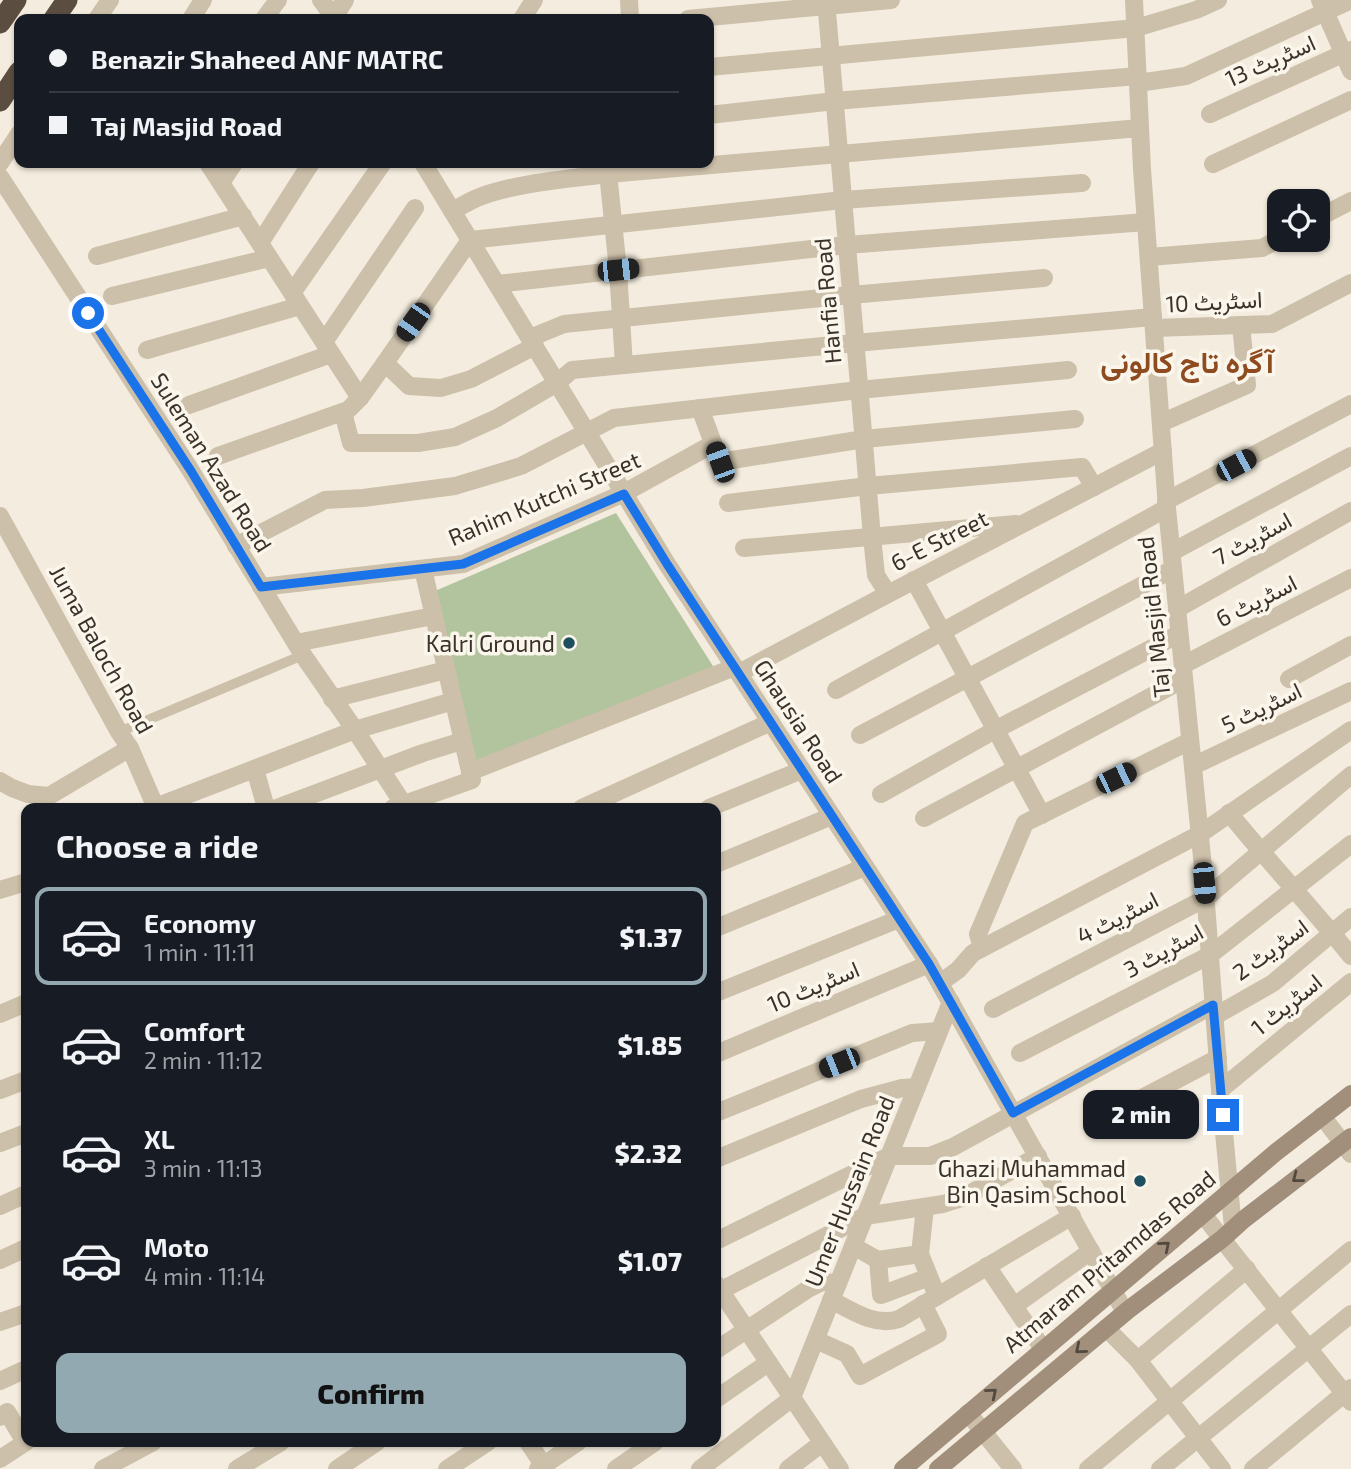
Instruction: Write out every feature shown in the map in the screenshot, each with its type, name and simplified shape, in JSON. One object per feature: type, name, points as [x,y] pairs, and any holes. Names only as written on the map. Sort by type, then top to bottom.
[{"type":"highway","points":[[0,23],[16,0]]},
{"type":"highway","points":[[0,101],[14,80]]},
{"type":"main road","name":"Atmaram Pritamdas Road","points":[[903,1469],[1275,1153],[1351,1094]]},
{"type":"main road","points":[[938,1469],[1125,1312],[1348,1145]]},
{"type":"street","points":[[321,0],[332,14]]},
{"type":"street","points":[[714,16],[826,3],[891,0]]},
{"type":"street","name":"Taj Masjid Road","points":[[1134,0],[1153,323],[1172,560],[1206,898],[1230,1191],[1228,1234]]},
{"type":"street","points":[[714,67],[1136,28],[1196,10],[1218,0]]},
{"type":"street","points":[[714,114],[835,101],[1186,76],[1322,6],[1351,0]]},
{"type":"street","name":"Hanfia Road","points":[[826,3],[872,537],[876,575],[888,594]]},
{"type":"street","points":[[1322,6],[1347,52],[1351,71]]},
{"type":"street","name":"اسٹریٹ 13","points":[[1210,114],[1347,52]]},
{"type":"street","points":[[1213,164],[1351,100]]},
{"type":"street","points":[[714,161],[1140,128]]},
{"type":"street","points":[[0,163],[14,142]]},
{"type":"street","points":[[211,168],[360,398]]},
{"type":"street","points":[[221,183],[231,168]]},
{"type":"street","points":[[112,296],[265,251],[308,168]]},
{"type":"street","points":[[147,350],[296,300],[379,168]]},
{"type":"street","name":"Ghausia Road","points":[[429,168],[452,211],[667,564],[929,964],[1125,1312]]},
{"type":"street","points":[[452,211],[478,198],[501,191],[607,168],[618,270],[624,365]]},
{"type":"street","name":"Suleman Azad Road","points":[[0,177],[191,471],[299,649],[380,769],[398,803]]},
{"type":"street","points":[[218,456],[348,410],[360,398],[470,240],[843,200],[1082,183]]},
{"type":"street","points":[[1330,212],[1351,201]]},
{"type":"street","points":[[188,405],[327,348],[415,208]]},
{"type":"street","points":[[97,256],[243,216]]},
{"type":"street","points":[[497,284],[847,245],[1146,222]]},
{"type":"street","points":[[1149,257],[1262,248],[1267,245]]},
{"type":"street","points":[[385,363],[409,386],[441,388],[471,379],[564,324],[1044,278]]},
{"type":"street","name":"اسٹریٹ 10","points":[[343,412],[351,443],[418,443],[455,437],[497,418],[557,383],[572,370],[855,342],[1153,323],[1272,324],[1351,284]]},
{"type":"street","points":[[1161,424],[1247,385],[1241,325]]},
{"type":"street","points":[[236,546],[325,500],[455,486],[521,466],[614,418],[1068,370]]},
{"type":"street","points":[[836,690],[1351,404]]},
{"type":"street","points":[[700,408],[720,462],[863,439],[1075,419]]},
{"type":"street","name":"Rahim Kutchi Street","points":[[261,587],[463,564],[624,494],[713,444]]},
{"type":"street","name":"6-E Street","points":[[411,803],[471,780],[470,772],[737,670],[1163,451]]},
{"type":"street","points":[[860,735],[967,678],[1351,456]]},
{"type":"street","points":[[728,503],[868,485],[1082,467],[1094,487]]},
{"type":"street","name":"اسٹریٹ 7","points":[[1177,609],[1351,511]]},
{"type":"street","name":"Juma Baloch Road","points":[[0,516],[130,748],[152,803]]},
{"type":"street","points":[[744,548],[1026,523]]},
{"type":"street","points":[[423,569],[470,772]]},
{"type":"street","name":"اسٹریٹ 6","points":[[924,818],[1351,578]]},
{"type":"street","points":[[914,580],[1042,815]]},
{"type":"street","points":[[299,649],[433,616]]},
{"type":"street","points":[[881,794],[995,730],[1180,634]]},
{"type":"street","points":[[1289,679],[1351,645]]},
{"type":"street","points":[[332,699],[446,670]]},
{"type":"street","name":"اسٹریٹ 5","points":[[1193,766],[1351,691]]},
{"type":"street","points":[[167,803],[355,730],[453,701]]},
{"type":"street","points":[[593,803],[771,722]]},
{"type":"street","points":[[940,983],[958,970],[973,953],[1200,834],[1351,730]]},
{"type":"street","points":[[291,803],[462,741]]},
{"type":"street","points":[[982,948],[978,934],[1025,823],[1190,741]]},
{"type":"street","points":[[0,781],[28,794],[49,796],[130,748]]},
{"type":"street","points":[[255,769],[265,803]]},
{"type":"street","points":[[721,803],[802,769]]},
{"type":"street","name":"اسٹریٹ 4","points":[[993,1009],[1206,898],[1351,775]]},
{"type":"street","points":[[1229,813],[1351,956]]},
{"type":"street","points":[[721,862],[832,816]]},
{"type":"street","name":"اسٹریٹ 3","points":[[1020,1053],[1210,955],[1351,844]]},
{"type":"street","points":[[721,926],[865,867]]},
{"type":"street","points":[[0,891],[21,884]]},
{"type":"street","name":"اسٹریٹ 2","points":[[889,1156],[930,1156],[953,1147],[1013,1113],[1214,1010],[1273,983],[1351,917]]},
{"type":"street","points":[[721,991],[899,919]]},
{"type":"street","name":"اسٹریٹ 10","points":[[721,1052],[929,964]]},
{"type":"street","name":"اسٹریٹ 1","points":[[1220,1090],[1351,982]]},
{"type":"street","name":"Umer Hussain Road","points":[[792,1398],[951,1002]]},
{"type":"street","points":[[0,1014],[21,1005]]},
{"type":"street","points":[[721,1111],[912,1032],[939,1031]]},
{"type":"street","points":[[1127,1106],[1218,1058]]},
{"type":"street","points":[[0,1090],[21,1082]]},
{"type":"street","points":[[721,1157],[860,1099],[902,1088],[917,1087]]},
{"type":"street","points":[[1322,1116],[1348,1145]]},
{"type":"street","points":[[0,1143],[21,1135]]},
{"type":"street","points":[[721,1239],[889,1156]]},
{"type":"street","points":[[721,1288],[865,1216],[943,1204],[962,1198],[1038,1156]]},
{"type":"street","points":[[0,1206],[21,1196]]},
{"type":"street","points":[[816,1340],[846,1354],[860,1376],[938,1334],[930,1300],[929,1277],[920,1254],[925,1207]]},
{"type":"street","points":[[1203,1214],[1228,1234],[1247,1269],[1349,1394],[1253,1469]]},
{"type":"street","points":[[831,1300],[864,1318],[888,1322],[899,1319],[1072,1216]]},
{"type":"street","points":[[853,1246],[878,1260],[920,1254]]},
{"type":"street","points":[[0,1260],[21,1250]]},
{"type":"street","points":[[1088,1469],[1351,1250]]},
{"type":"street","points":[[1014,1306],[1091,1251]]},
{"type":"street","points":[[878,1260],[881,1295],[929,1277]]},
{"type":"street","points":[[987,1266],[1043,1349]]},
{"type":"street","points":[[1138,1360],[1247,1269]]},
{"type":"street","points":[[721,1346],[808,1289],[822,1282],[838,1283]]},
{"type":"street","points":[[721,1295],[840,1469]]},
{"type":"street","points":[[1160,1469],[1351,1314]]},
{"type":"street","points":[[0,1322],[21,1315]]},
{"type":"street","points":[[1106,1328],[1138,1360],[1222,1469]]},
{"type":"street","points":[[721,1396],[768,1363]]},
{"type":"street","points":[[0,1381],[21,1371]]},
{"type":"street","points":[[700,1469],[792,1398]]},
{"type":"street","points":[[0,1417],[7,1412],[21,1434]]},
{"type":"street","points":[[968,1413],[1013,1469]]},
{"type":"street","points":[[788,1469],[822,1443]]},
{"type":"street","points":[[0,1459],[21,1445]]},
{"type":"street","points":[[103,1469],[144,1447]]},
{"type":"street","points":[[237,1469],[273,1447]]},
{"type":"street","points":[[337,1469],[370,1447]]},
{"type":"street","points":[[447,1469],[480,1447]]},
{"type":"street","points":[[531,1447],[542,1468],[571,1447]]},
{"type":"street","points":[[617,1469],[648,1447]]},
{"type":"lane","points":[[119,732],[299,649]]},
{"type":"green space","name":"Kalri Ground","points":[[616,513],[718,674],[470,773],[428,594]]},
{"type":"place","name":"Kalri Ground","points":[[569,643]]},
{"type":"place","name":"Ghazi Muhammad Bin Qasim School","points":[[1140,1181]]},
{"type":"district","name":"آگرہ تاج کالونی","points":[[1187,361]]},
{"type":"route","points":[[88,313],[191,471],[261,587],[463,564],[624,494],[929,964],[1013,1113],[1213,1005],[1223,1115]]}]
